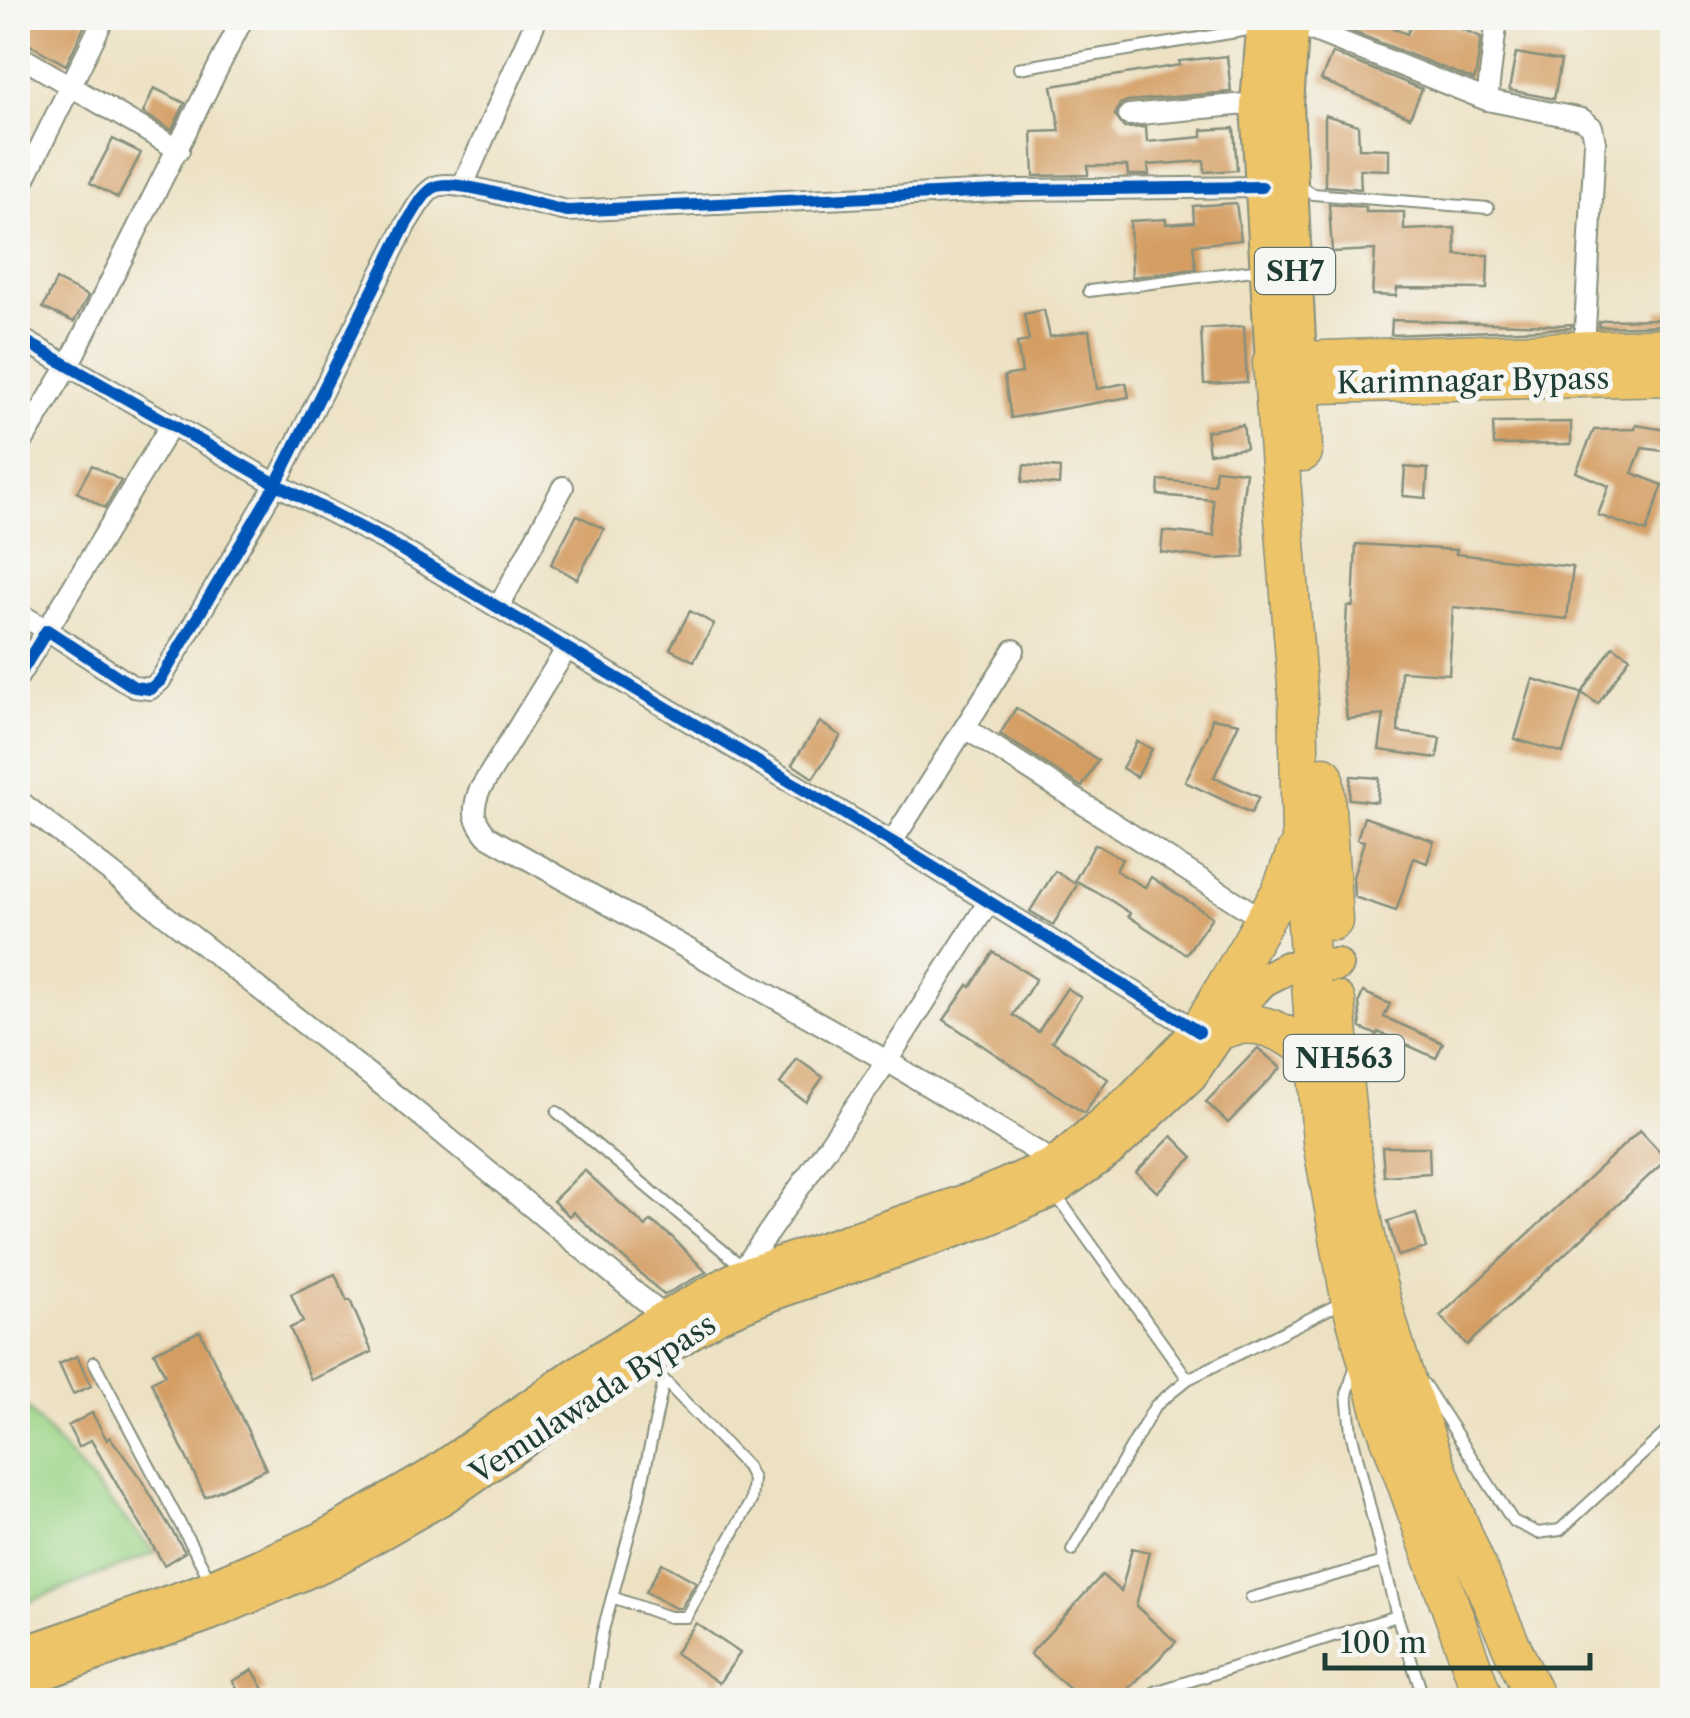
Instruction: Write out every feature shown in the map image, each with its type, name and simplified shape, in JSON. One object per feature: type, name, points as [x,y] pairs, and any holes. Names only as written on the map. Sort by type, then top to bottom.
[{"type":"highway","name":"Karimnagar Bypass","points":[[1286,373],[1584,348],[1672,346]]},
{"type":"highway","name":"Karimnagar Bypass","points":[[1286,373],[1433,382],[1672,376]]},
{"type":"highway","name":"NH563","points":[[1286,373],[1303,446],[1322,955],[1316,1053],[1322,1142],[1350,1298],[1378,1340],[1536,1700]]},
{"type":"highway","name":"NH563","points":[[1286,373],[1301,838],[1322,955],[1336,1004],[1352,1140],[1376,1278],[1384,1418],[1484,1700]]},
{"type":"highway","points":[[1303,446],[1322,419],[1336,408],[1433,382]]},
{"type":"highway","points":[[1212,1030],[1281,891],[1301,838]]},
{"type":"highway","points":[[1212,1030],[1251,1022],[1280,1032],[1316,1053]]},
{"type":"main road","name":"SH7","points":[[1278,21],[1258,104],[1276,185],[1286,373]]},
{"type":"main road","name":"SH7","points":[[1278,21],[1287,104],[1266,268],[1286,373]]},
{"type":"main road","name":"Vemulawada Bypass","points":[[18,1682],[210,1614],[332,1561],[444,1497],[588,1396],[658,1368],[718,1316],[983,1221],[1054,1177],[1131,1099],[1237,1008],[1263,980],[1322,955]]},
{"type":"main road","name":"Vemulawada Bypass","points":[[18,1656],[212,1585],[321,1539],[430,1476],[574,1375],[741,1272],[974,1198],[1054,1177]]},
{"type":"street","points":[[18,192],[104,18]]},
{"type":"street","points":[[18,449],[68,366],[243,18]]},
{"type":"street","points":[[463,184],[537,18]]},
{"type":"street","points":[[1486,100],[1497,18]]},
{"type":"street","points":[[1278,21],[1486,100],[1582,118],[1592,127],[1595,142],[1584,348]]},
{"type":"street","points":[[18,55],[179,150]]},
{"type":"street","points":[[1129,115],[1258,104]]},
{"type":"street","points":[[18,612],[134,687],[150,689],[160,681],[276,484],[406,224],[435,186],[463,184],[568,211],[1018,190],[1276,185]]},
{"type":"street","points":[[18,337],[276,484],[385,540],[988,903],[1212,1030]]},
{"type":"street","points":[[18,677],[172,422]]},
{"type":"street","points":[[498,608],[563,486]]},
{"type":"street","points":[[567,648],[479,791],[472,809],[475,821],[487,836],[887,1061],[1054,1177]]},
{"type":"street","points":[[892,842],[1014,650]]},
{"type":"street","points":[[965,728],[1264,920]]},
{"type":"street","points":[[18,800],[410,1106],[665,1317]]},
{"type":"street","points":[[741,1272],[887,1061],[988,903]]},
{"type":"lane","points":[[1019,68],[1278,21]]},
{"type":"lane","points":[[1276,185],[1313,194],[1488,208]]},
{"type":"lane","points":[[1090,291],[1266,268]]},
{"type":"lane","points":[[557,1112],[741,1272]]},
{"type":"lane","points":[[1054,1177],[1188,1379]]},
{"type":"lane","points":[[1072,1550],[1155,1406],[1188,1379],[1350,1298]]},
{"type":"lane","points":[[1424,1700],[1383,1562],[1346,1394],[1378,1340],[1513,1521],[1526,1530],[1560,1530],[1672,1427]]},
{"type":"lane","points":[[94,1362],[212,1585]]},
{"type":"lane","points":[[612,1597],[669,1617],[686,1617],[750,1501],[752,1479],[747,1468],[658,1368]]},
{"type":"lane","points":[[592,1700],[602,1634],[639,1498],[658,1368]]},
{"type":"lane","points":[[1251,1598],[1383,1562]]},
{"type":"lane","points":[[1150,1700],[1155,1692],[1397,1616]]},
{"type":"green space","points":[[18,1398],[155,1553],[18,1606]]},
{"type":"building","points":[[18,18],[87,21],[66,65],[18,38]]},
{"type":"building","points":[[1318,18],[1368,18],[1407,34],[1414,18],[1449,18],[1447,23],[1481,37],[1474,80]]},
{"type":"building","points":[[1332,53],[1422,89],[1410,117],[1321,80]]},
{"type":"building","points":[[1516,53],[1561,61],[1554,99],[1509,90]]},
{"type":"building","points":[[1227,56],[1231,92],[1128,101],[1120,104],[1115,115],[1124,128],[1146,127],[1147,142],[1202,137],[1202,130],[1234,128],[1237,170],[1205,172],[1204,161],[1148,165],[1149,175],[1128,175],[1127,166],[1088,166],[1088,175],[1034,176],[1032,132],[1060,131],[1052,86],[1180,65],[1179,61]]},
{"type":"building","points":[[154,88],[185,103],[172,130],[143,113]]},
{"type":"building","points":[[1325,115],[1358,125],[1359,148],[1389,149],[1389,170],[1360,169],[1361,189],[1325,186]]},
{"type":"building","points":[[113,139],[141,153],[118,198],[90,183]]},
{"type":"building","points":[[1236,203],[1241,240],[1193,245],[1196,269],[1132,277],[1130,221],[1194,222],[1193,206]]},
{"type":"building","points":[[1329,204],[1366,207],[1366,212],[1404,212],[1404,230],[1455,228],[1456,255],[1488,255],[1487,289],[1397,288],[1396,296],[1372,295],[1375,250],[1332,252]]},
{"type":"building","points":[[56,280],[88,296],[74,322],[43,308]]},
{"type":"building","points":[[1672,309],[1672,325],[1599,327],[1599,322],[1606,320],[1658,319],[1658,310]]},
{"type":"building","points":[[1044,310],[1050,337],[1089,330],[1097,389],[1126,383],[1129,397],[1011,418],[1004,376],[1022,373],[1017,343],[1029,341],[1024,314]]},
{"type":"building","points":[[1392,320],[1572,324],[1571,328],[1391,335]]},
{"type":"building","points":[[1244,326],[1247,382],[1204,384],[1201,329]]},
{"type":"building","points":[[1571,422],[1571,444],[1494,445],[1493,423]]},
{"type":"building","points":[[1243,425],[1246,448],[1209,453],[1206,431]]},
{"type":"building","points":[[1636,425],[1672,431],[1670,452],[1642,448],[1632,473],[1663,485],[1646,532],[1598,515],[1609,486],[1576,472],[1594,430],[1635,429]]},
{"type":"building","points":[[92,465],[121,481],[105,508],[77,492]]},
{"type":"building","points":[[1024,465],[1060,468],[1059,485],[1022,482]]},
{"type":"building","points":[[1405,467],[1428,469],[1426,498],[1403,496]]},
{"type":"building","points":[[1216,469],[1246,472],[1242,505],[1245,557],[1215,559],[1161,552],[1163,531],[1214,536],[1213,500],[1158,495],[1159,480],[1214,485]]},
{"type":"building","points":[[577,515],[604,529],[577,579],[551,564]]},
{"type":"building","points":[[1356,544],[1457,550],[1456,554],[1573,567],[1567,619],[1453,607],[1449,674],[1401,671],[1398,732],[1440,738],[1437,758],[1379,750],[1384,715],[1347,719],[1343,684],[1347,606],[1353,606]]},
{"type":"building","points":[[690,611],[714,624],[694,661],[670,649]]},
{"type":"building","points":[[1613,646],[1630,657],[1598,704],[1582,693]]},
{"type":"building","points":[[1533,679],[1582,693],[1563,753],[1515,739]]},
{"type":"building","points":[[1016,708],[1098,760],[1082,787],[1000,734]]},
{"type":"building","points":[[1212,718],[1239,723],[1214,777],[1259,797],[1251,813],[1185,782],[1209,733]]},
{"type":"building","points":[[820,722],[841,736],[813,778],[792,764]]},
{"type":"building","points":[[1137,741],[1152,749],[1137,777],[1122,768]]},
{"type":"building","points":[[1351,776],[1379,778],[1377,802],[1349,799]]},
{"type":"building","points":[[1364,817],[1434,841],[1427,863],[1414,858],[1396,911],[1354,897],[1353,877],[1364,841],[1357,839]]},
{"type":"building","points":[[1095,844],[1122,859],[1116,871],[1145,887],[1151,877],[1212,917],[1186,954],[1128,916],[1130,913],[1075,880]]},
{"type":"building","points":[[1055,871],[1077,885],[1053,925],[1030,911]]},
{"type":"building","points":[[993,952],[1036,979],[1013,1015],[1038,1032],[1067,988],[1081,997],[1052,1041],[1108,1079],[1084,1113],[944,1020]]},
{"type":"building","points":[[1363,992],[1390,1004],[1384,1017],[1443,1043],[1436,1058],[1361,1028],[1359,1002]]},
{"type":"building","points":[[1258,1048],[1281,1068],[1228,1123],[1206,1102]]},
{"type":"building","points":[[797,1059],[823,1077],[806,1102],[780,1084]]},
{"type":"building","points":[[1640,1130],[1667,1159],[1467,1345],[1440,1316]]},
{"type":"building","points":[[1172,1136],[1193,1157],[1157,1192],[1136,1172]]},
{"type":"building","points":[[1382,1147],[1429,1147],[1430,1173],[1384,1176]]},
{"type":"building","points":[[584,1170],[646,1227],[651,1221],[672,1237],[706,1272],[664,1295],[573,1212],[569,1216],[553,1201]]},
{"type":"building","points":[[1416,1213],[1426,1248],[1398,1256],[1388,1221]]},
{"type":"building","points":[[335,1274],[372,1352],[311,1380],[290,1328],[303,1322],[291,1294]]},
{"type":"building","points":[[200,1331],[266,1469],[205,1497],[151,1382],[165,1375],[154,1352]]},
{"type":"building","points":[[77,1356],[91,1386],[73,1394],[59,1364]]},
{"type":"building","points":[[92,1413],[107,1440],[110,1437],[141,1479],[185,1552],[164,1565],[91,1440],[79,1447],[68,1426]]},
{"type":"building","points":[[1132,1548],[1149,1552],[1136,1606],[1176,1642],[1117,1700],[1082,1700],[1030,1654],[1102,1575],[1121,1592]]},
{"type":"building","points":[[662,1563],[696,1582],[681,1608],[646,1592]]},
{"type":"building","points":[[696,1623],[740,1653],[719,1683],[675,1653]]},
{"type":"building","points":[[253,1670],[265,1691],[244,1700],[233,1681]]},
{"type":"cycle path","points":[[18,677],[47,630],[134,687],[150,689],[160,681],[276,484],[406,224],[435,187],[478,189],[568,211],[1018,190],[1262,187]]},
{"type":"cycle path","points":[[18,337],[276,484],[385,540],[902,848],[1199,1032]]}]
